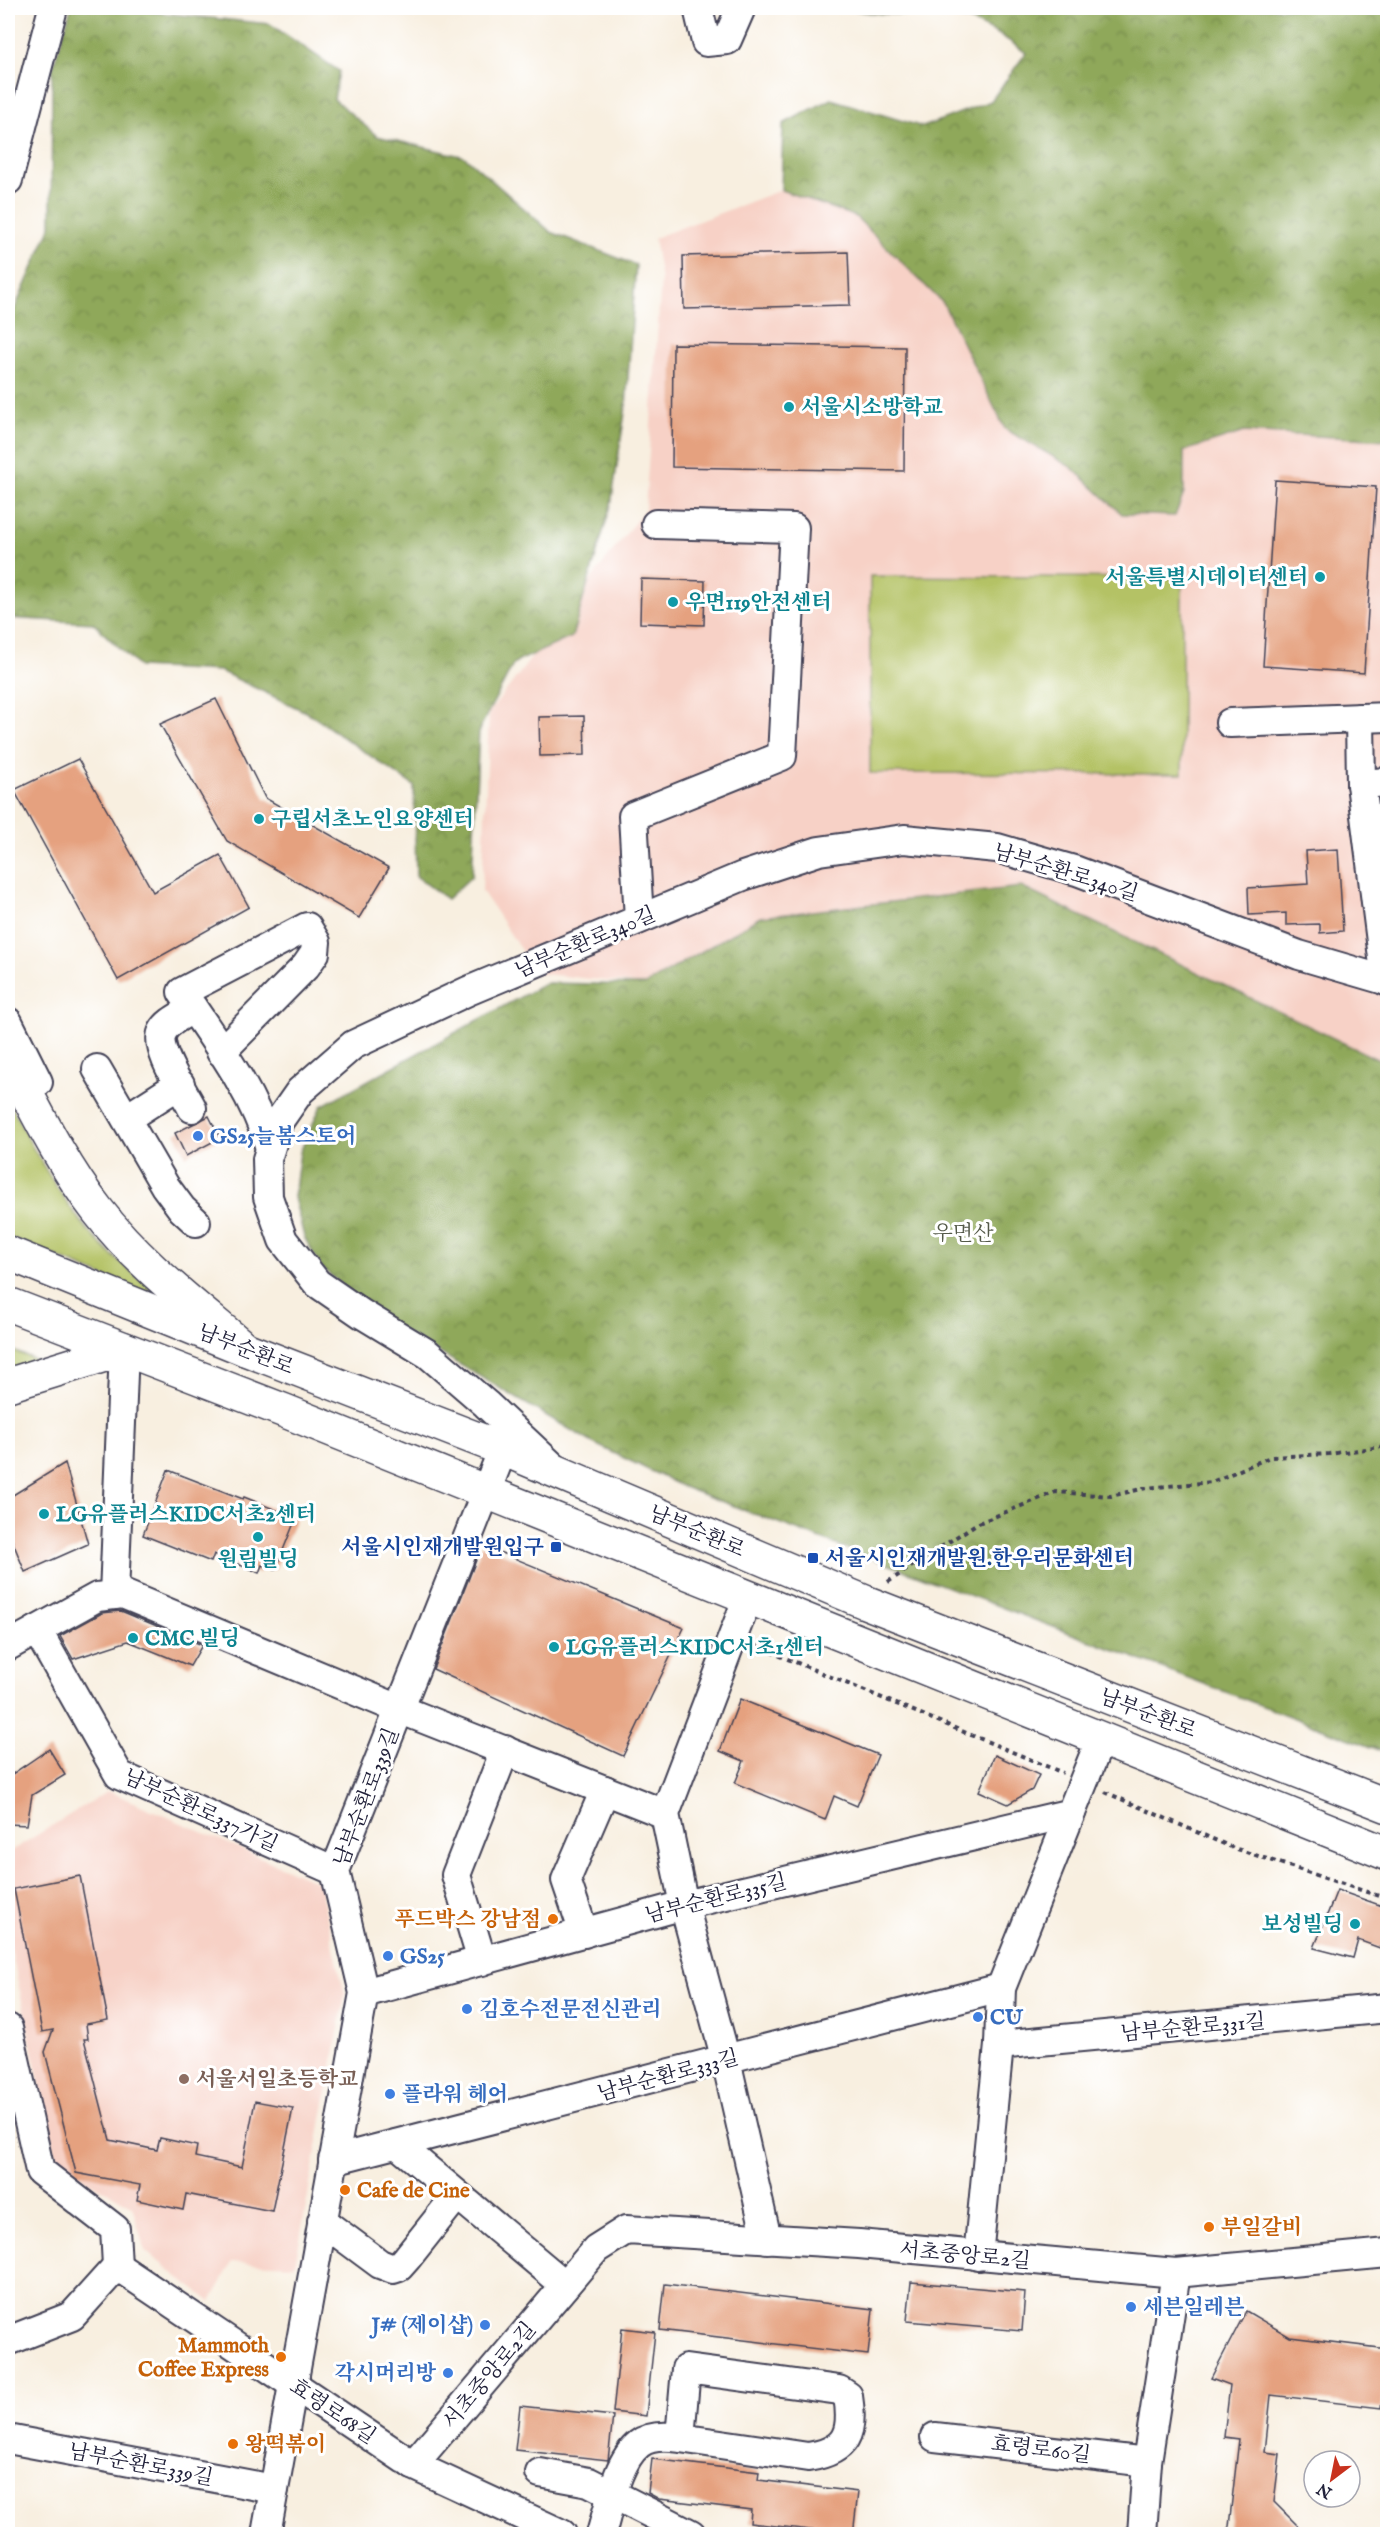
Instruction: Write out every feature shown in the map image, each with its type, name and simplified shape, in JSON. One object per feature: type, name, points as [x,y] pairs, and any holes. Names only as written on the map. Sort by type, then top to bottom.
[{"type":"main road","points":[[8,1058],[52,1139],[98,1212],[150,1267],[245,1349]]},
{"type":"main road","name":"남부순환로","points":[[8,1253],[245,1349],[503,1449],[865,1602],[1388,1806]]},
{"type":"main road","name":"남부순환로","points":[[8,1304],[485,1491],[1388,1854]]},
{"type":"main road","points":[[8,1385],[124,1349]]},
{"type":"street","points":[[8,180],[53,8]]},
{"type":"street","points":[[698,8],[706,42],[728,40],[741,8]]},
{"type":"street","points":[[639,919],[633,816],[782,756],[794,528],[656,524]]},
{"type":"street","points":[[1230,723],[1374,717],[1374,783],[1387,981]]},
{"type":"street","name":"남부순환로340길","points":[[556,1471],[486,1404],[428,1354],[362,1314],[317,1283],[283,1240],[268,1197],[267,1159],[279,1121],[300,1091],[353,1045],[468,991],[743,876],[819,851],[904,839],[998,848],[1077,871],[1299,956],[1387,981]]},
{"type":"street","points":[[222,1052],[306,966],[315,953],[316,942],[307,927],[182,992],[251,1101],[265,1130],[270,1148]]},
{"type":"street","points":[[127,1118],[186,1096],[160,1048],[160,1036],[164,1029],[193,1008]]},
{"type":"street","points":[[8,1022],[62,1129],[98,1212]]},
{"type":"street","points":[[97,1069],[165,1186],[182,1209],[196,1222]]},
{"type":"street","points":[[114,1595],[124,1349]]},
{"type":"street","name":"남부순환로339길","points":[[266,2535],[364,1993],[335,1871],[503,1449]]},
{"type":"street","points":[[8,1646],[97,1597],[123,1594],[399,1708],[665,1814]]},
{"type":"street","points":[[748,1597],[665,1814],[684,1905],[726,2060],[767,2239]]},
{"type":"street","name":"남부순환로337가길","points":[[37,1630],[119,1775],[335,1871]]},
{"type":"street","points":[[978,2256],[999,2045],[1001,1988],[1101,1738]]},
{"type":"street","points":[[482,1961],[456,1875],[505,1750]]},
{"type":"street","points":[[584,1933],[566,1880],[605,1790]]},
{"type":"street","name":"남부순환로335길","points":[[364,1993],[684,1905],[1071,1813]]},
{"type":"street","name":"남부순환로333길","points":[[333,2160],[1001,1988]]},
{"type":"street","name":"남부순환로331길","points":[[999,2045],[1388,2008]]},
{"type":"street","points":[[8,2028],[40,2171],[115,2229],[117,2266],[72,2316],[8,2341]]},
{"type":"street","points":[[397,2144],[565,2286]]},
{"type":"street","points":[[322,2221],[380,2264],[393,2269],[399,2267],[407,2258],[457,2195]]},
{"type":"street","name":"서초중앙로2길","points":[[412,2465],[596,2249],[626,2230],[767,2239],[1176,2273],[1388,2253]]},
{"type":"street","name":"효령로68길","points":[[117,2266],[412,2465],[562,2535]]},
{"type":"street","points":[[1142,2535],[1147,2462],[1176,2273]]},
{"type":"street","points":[[601,2535],[612,2496],[630,2453],[641,2442],[665,2436],[808,2457],[829,2454],[840,2446],[848,2428],[850,2412],[848,2396],[839,2390],[686,2370],[680,2438]]},
{"type":"street","name":"효령로60길","points":[[935,2437],[1147,2462]]},
{"type":"street","name":"남부순환로339길","points":[[8,2439],[274,2489]]},
{"type":"street","points":[[540,2473],[589,2482],[612,2496],[691,2535]]},
{"type":"path","points":[[883,1585],[976,1524],[1056,1492],[1111,1496],[1146,1488],[1212,1482],[1269,1457],[1329,1454],[1388,1446]]},
{"type":"path","points":[[733,1636],[1083,1782],[1231,1847],[1388,1899]]},
{"type":"shaded area","points":[[781,190],[856,217],[943,303],[1005,429],[1071,467],[1122,514],[1184,493],[1183,451],[1244,432],[1387,440],[1387,1064],[1021,887],[760,917],[645,985],[536,973],[482,891],[489,713],[645,509],[661,280],[654,238]]},
{"type":"shaded area","name":"서울서일초등학교","points":[[108,1791],[319,1883],[345,1995],[295,2265],[232,2262],[211,2302],[145,2251],[132,2206],[56,2163],[8,1935],[8,1853]]},
{"type":"green space","points":[[71,8],[147,8],[151,12],[270,24],[339,71],[334,99],[377,136],[465,157],[551,232],[636,265],[626,406],[611,505],[572,637],[514,663],[479,730],[472,876],[447,899],[416,876],[414,786],[308,713],[220,671],[139,667],[93,623],[8,618],[8,324],[51,226],[52,70]]},
{"type":"green space","points":[[848,8],[1387,8],[1387,440],[1244,432],[1184,451],[1184,493],[1175,516],[1122,514],[1071,467],[1005,429],[943,303],[856,217],[781,190],[783,124],[831,99],[923,127],[991,101],[1026,53],[991,30],[961,18],[873,13]]},
{"type":"green space","points":[[870,576],[1182,578],[1182,774],[870,773]]},
{"type":"green space","name":"우면산","points":[[1021,887],[1387,1064],[1387,1753],[686,1488],[593,1443],[382,1319],[321,1267],[304,1237],[294,1197],[300,1152],[321,1106],[546,983],[645,985],[760,917]]},
{"type":"green space","points":[[8,1099],[40,1161],[79,1219],[111,1254],[171,1304],[8,1237]]},
{"type":"green space","points":[[8,1349],[52,1366],[8,1377]]},
{"type":"building","points":[[848,252],[850,305],[684,309],[683,256]]},
{"type":"building","name":"서울시소방학교","points":[[673,344],[905,347],[904,471],[672,467]]},
{"type":"building","name":"서울특별시데이터센터","points":[[1275,480],[1376,487],[1364,673],[1263,666]]},
{"type":"building","name":"우면119안전센터","points":[[641,579],[705,581],[704,625],[640,623]]},
{"type":"building","name":"구립서초노인요양센터","points":[[216,699],[265,798],[389,868],[359,918],[227,841],[160,724]]},
{"type":"building","points":[[584,716],[585,755],[540,756],[539,717]]},
{"type":"building","points":[[78,759],[153,892],[220,855],[249,907],[118,980],[14,790]]},
{"type":"building","points":[[1338,849],[1343,931],[1320,933],[1320,924],[1286,925],[1286,913],[1249,915],[1248,888],[1308,884],[1306,851]]},
{"type":"building","name":"GS25늘봄스토어","points":[[209,1116],[220,1138],[186,1156],[175,1133]]},
{"type":"building","name":"LG유플러스KIDC서초2센터","points":[[65,1463],[88,1544],[25,1572],[8,1530],[8,1498]]},
{"type":"building","points":[[168,1470],[296,1518],[275,1570],[262,1565],[259,1573],[214,1554],[211,1562],[143,1535]]},
{"type":"building","name":"LG유플러스KIDC서초1센터","points":[[482,1545],[684,1628],[623,1756],[433,1669]]},
{"type":"building","name":"CMC 빌딩","points":[[121,1611],[202,1645],[190,1666],[128,1641],[73,1659],[60,1636],[102,1613]]},
{"type":"building","points":[[740,1699],[878,1755],[857,1806],[834,1796],[825,1820],[735,1783],[744,1761],[720,1751]]},
{"type":"building","points":[[49,1749],[65,1775],[32,1795],[27,1825],[8,1824],[8,1777]]},
{"type":"building","points":[[995,1755],[1039,1775],[1032,1790],[1008,1804],[979,1791]]},
{"type":"building","points":[[80,1876],[108,2020],[86,2024],[88,2039],[84,2039],[110,2140],[157,2150],[160,2138],[197,2146],[195,2157],[242,2167],[255,2101],[293,2108],[272,2211],[186,2194],[183,2210],[137,2200],[140,2185],[76,2173],[45,2052],[53,2030],[42,2032],[14,1889]]},
{"type":"building","name":"보성빌딩","points":[[1337,1890],[1388,1908],[1388,1951],[1358,1940],[1353,1958],[1314,1948]]},
{"type":"building","points":[[911,2282],[1025,2292],[1022,2331],[907,2321]]},
{"type":"building","points":[[665,2284],[873,2309],[868,2355],[660,2330]]},
{"type":"building","points":[[1246,2311],[1290,2337],[1388,2349],[1381,2408],[1271,2395],[1265,2452],[1280,2454],[1274,2502],[1307,2535],[1228,2535],[1239,2439],[1224,2437],[1230,2385],[1211,2378]]},
{"type":"building","points":[[622,2328],[655,2332],[646,2416],[613,2412]]},
{"type":"building","points":[[520,2406],[613,2416],[608,2460],[515,2450]]},
{"type":"building","points":[[652,2459],[759,2472],[758,2480],[858,2492],[853,2535],[750,2523],[751,2510],[659,2499],[648,2493]]},
{"type":"place","name":"서울시소방학교","points":[[789,407]]},
{"type":"place","name":"서울특별시데이터센터","points":[[1320,577]]},
{"type":"place","name":"우면119안전센터","points":[[673,602]]},
{"type":"place","name":"구립서초노인요양센터","points":[[259,819]]},
{"type":"place","name":"GS25늘봄스토어","points":[[198,1136]]},
{"type":"place","name":"LG유플러스KIDC서초2센터","points":[[44,1514]]},
{"type":"place","name":"원림빌딩","points":[[258,1537]]},
{"type":"place","name":"서울시인재개발원입구","points":[[556,1547]]},
{"type":"place","name":"서울시인재개발원.한우리문화센터","points":[[813,1558]]},
{"type":"place","name":"CMC 빌딩","points":[[133,1638]]},
{"type":"place","name":"LG유플러스KIDC서초1센터","points":[[554,1647]]},
{"type":"place","name":"푸드박스 강남점","points":[[553,1919]]},
{"type":"place","name":"보성빌딩","points":[[1355,1924]]},
{"type":"place","name":"GS25","points":[[388,1956]]},
{"type":"place","name":"김호수전문전신관리","points":[[467,2009]]},
{"type":"place","name":"CU","points":[[978,2017]]},
{"type":"place","name":"서울서일초등학교","points":[[184,2079]]},
{"type":"place","name":"플라워 헤어","points":[[390,2094]]},
{"type":"place","name":"Cafe de Cine","points":[[345,2190]]},
{"type":"place","name":"부일갈비","points":[[1209,2227]]},
{"type":"place","name":"세븐일레븐","points":[[1131,2307]]},
{"type":"place","name":"J# (제이샵)","points":[[485,2325]]},
{"type":"place","name":"Mammoth Coffee Express","points":[[281,2357]]},
{"type":"place","name":"각시머리방","points":[[448,2373]]},
{"type":"place","name":"왕떡볶이","points":[[233,2444]]}]
